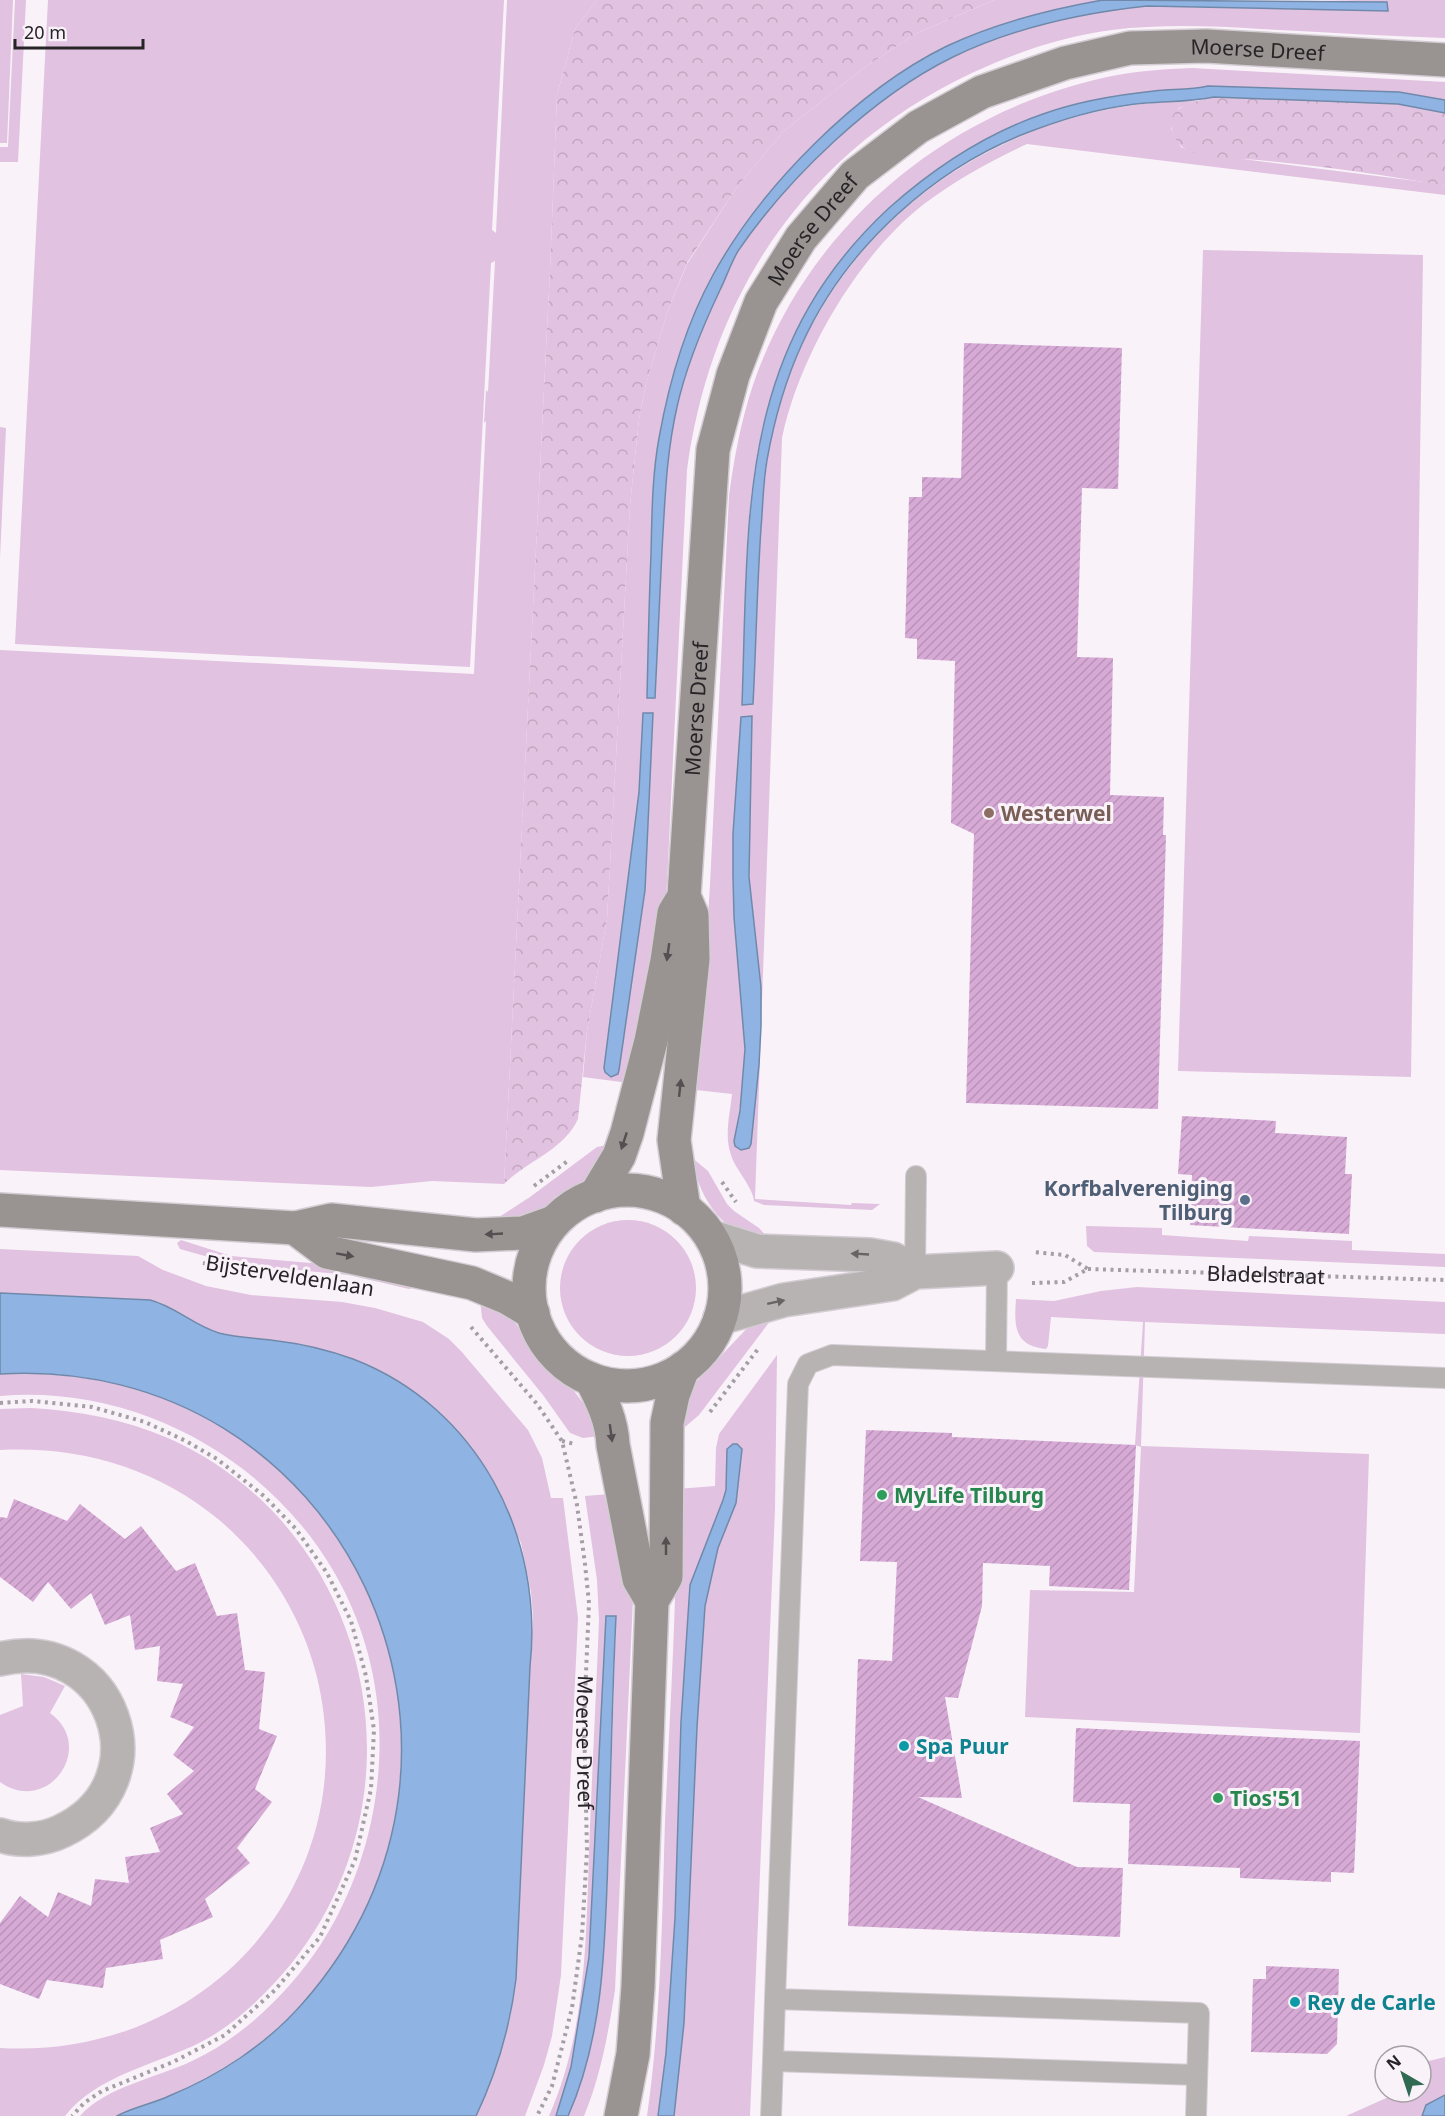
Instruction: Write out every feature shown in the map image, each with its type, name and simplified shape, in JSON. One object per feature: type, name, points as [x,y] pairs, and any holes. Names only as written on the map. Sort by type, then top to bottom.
[{"type":"street","name":"Moerse Dreef","points":[[684,1209],[674,1140],[693,959],[692,915],[684,896],[713,450],[733,375],[762,302],[801,238],[855,175],[918,127],[982,92],[1065,63],[1130,48],[1206,46],[1445,60]]},
{"type":"street","name":"Moerse Dreef","points":[[595,1197],[619,1156],[627,1133],[651,1041],[674,913],[684,896]]},
{"type":"street","points":[[642,1190],[670,1199],[684,1209],[694,1215],[712,1238],[723,1265],[726,1299],[717,1331],[697,1359],[669,1377],[637,1386],[607,1385],[579,1374],[555,1355],[538,1330],[530,1302],[530,1271],[540,1243],[551,1223],[583,1200],[611,1191],[642,1190]]},
{"type":"street","name":"Bijsterveldenlaan","points":[[0,1210],[295,1228],[331,1220],[476,1235],[523,1233],[551,1223]]},
{"type":"street","name":"Bijsterveldenlaan","points":[[295,1228],[327,1252],[472,1283],[508,1298],[533,1313]]},
{"type":"street","points":[[712,1238],[757,1251],[870,1255],[893,1259],[915,1272],[997,1276]]},
{"type":"street","points":[[720,1318],[784,1300],[892,1284],[915,1272]]},
{"type":"street","points":[[621,2116],[633,2054],[638,1987],[652,1600],[666,1577],[667,1423],[673,1395],[683,1368]]},
{"type":"street","points":[[591,1379],[605,1407],[612,1432],[639,1579],[652,1600]]},
{"type":"street","points":[[0,1659],[26,1654],[50,1658],[72,1666],[92,1681],[106,1700],[115,1721],[119,1745],[116,1769],[107,1791],[93,1810],[75,1825],[53,1835],[29,1839],[0,1835]]},
{"type":"lane","points":[[915,1272],[916,1176]]},
{"type":"lane","points":[[996,1360],[997,1276]]},
{"type":"lane","points":[[771,2116],[798,1383],[808,1364],[832,1355],[1445,1378]]},
{"type":"lane","points":[[775,1999],[1198,2013],[1196,2116]]},
{"type":"lane","points":[[773,2061],[1197,2075]]},
{"type":"path","points":[[526,1191],[556,1172],[584,1148],[609,1135],[627,1133]]},
{"type":"path","points":[[718,1176],[729,1195],[743,1209]]},
{"type":"path","points":[[1027,1252],[1065,1255],[1088,1269]]},
{"type":"path","name":"Bijsterveldenlaan","points":[[192,1260],[214,1267],[266,1276],[299,1277]]},
{"type":"path","points":[[997,1276],[1064,1282],[1088,1269]]},
{"type":"path","name":"Bladelstraat","points":[[1088,1269],[1445,1280]]},
{"type":"path","name":"Moerse Dreef","points":[[464,1323],[473,1329],[537,1404],[561,1441],[577,1504],[589,1603],[584,1720],[586,1850],[582,1935],[572,2008],[552,2086],[537,2116]]},
{"type":"path","points":[[666,1441],[688,1435],[701,1425],[760,1346]]},
{"type":"path","points":[[0,1403],[32,1401],[92,1407],[145,1422],[218,1459],[264,1496],[296,1529],[327,1573],[351,1621],[366,1676],[374,1730],[371,1789],[355,1860],[320,1937],[275,1990],[225,2035],[173,2062],[102,2091],[84,2103],[72,2116]]},
{"type":"path","points":[[561,1441],[584,1446],[613,1445]]},
{"type":"green space","points":[[0,0],[13,0],[7,143],[0,143]]},
{"type":"green space","points":[[15,0],[26,0],[18,162],[0,162],[0,147],[8,147]]},
{"type":"green space","points":[[48,0],[504,0],[492,230],[496,233],[507,0],[597,0],[575,29],[557,95],[504,1184],[432,1181],[371,1187],[0,1170],[0,650],[474,674],[486,421],[484,423],[486,390],[488,392],[495,261],[491,263],[470,667],[15,644]]},
{"type":"green space","points":[[597,0],[994,0],[917,33],[865,67],[784,131],[737,187],[687,263],[667,313],[646,384],[639,419],[630,505],[607,919],[587,1031],[578,1119],[564,1139],[504,1184],[557,95],[575,29]]},
{"type":"green space","points":[[994,0],[1103,0],[1044,12],[1004,24],[948,46],[914,65],[880,88],[815,144],[785,175],[734,241],[704,293],[687,333],[673,374],[659,437],[653,495],[647,698],[668,454],[675,415],[691,359],[707,318],[738,252],[785,191],[843,133],[907,83],[941,63],[995,39],[1059,20],[1147,6],[1387,11],[1387,2],[1328,0],[1445,0],[1445,38],[1167,26],[1094,33],[1024,52],[974,72],[915,104],[863,142],[817,185],[778,233],[745,286],[719,343],[699,405],[687,470],[667,883],[661,941],[629,1083],[583,1077],[587,1031],[607,919],[630,505],[639,419],[646,384],[667,313],[687,264],[737,187],[784,131],[865,67],[917,33]],"holes":[[[643,713],[653,714],[645,891],[619,1070],[615,1076],[605,1072],[604,1068],[639,792]]]},
{"type":"green space","points":[[1192,68],[1445,82],[1445,100],[1399,92],[1208,86],[1109,97],[1056,110],[1001,132],[950,161],[904,195],[848,251],[815,297],[790,344],[772,394],[759,445],[751,499],[746,556],[743,705],[753,704],[760,550],[768,457],[772,433],[795,362],[829,297],[873,240],[925,192],[985,153],[1052,124],[1123,107],[1197,101],[1179,108],[1171,123],[1171,129],[1181,147],[1194,153],[1432,183],[1445,186],[1445,195],[1027,144],[974,171],[924,204],[876,251],[855,279],[817,341],[790,406],[782,438],[755,1199],[851,1205],[852,1203],[880,1204],[872,1210],[764,1205],[754,1201],[751,1190],[731,1155],[728,1133],[732,1094],[696,1090],[710,885],[729,496],[738,440],[753,385],[777,328],[808,275],[846,227],[890,185],[938,148],[991,118],[1047,94],[1118,75]],"holes":[[[752,716],[749,877],[761,987],[759,1065],[751,1144],[734,1141],[745,1049],[735,926],[733,864],[741,717]]]},
{"type":"green space","points":[[1214,97],[1398,104],[1445,113],[1445,186],[1357,172],[1268,161],[1219,158],[1191,152],[1182,147],[1176,139],[1171,124],[1172,117],[1176,111],[1190,103]]},
{"type":"green space","points":[[1203,250],[1423,255],[1411,1077],[1178,1071]]},
{"type":"green space","points":[[0,427],[6,428],[0,558]]},
{"type":"green space","points":[[612,1144],[590,1176],[555,1197],[543,1210],[521,1218],[493,1221],[530,1197],[597,1147]]},
{"type":"green space","points":[[691,1157],[708,1171],[727,1204],[759,1228],[769,1239],[741,1233],[714,1211],[702,1191]]},
{"type":"green space","points":[[628,1220],[654,1225],[666,1231],[676,1240],[685,1250],[691,1262],[696,1288],[691,1314],[685,1326],[676,1336],[666,1345],[654,1351],[628,1356],[602,1351],[590,1345],[580,1336],[571,1326],[565,1314],[560,1288],[565,1262],[571,1250],[580,1240],[590,1231],[602,1225]]},
{"type":"green space","points":[[1086,1226],[1162,1228],[1162,1235],[1248,1241],[1249,1236],[1352,1241],[1352,1250],[1445,1254],[1445,1267],[1094,1252],[1087,1246]]},
{"type":"green space","points":[[181,1240],[231,1256],[344,1266],[415,1287],[409,1289],[349,1275],[233,1264],[180,1249],[177,1243]]},
{"type":"green space","points":[[0,1249],[138,1256],[163,1270],[206,1286],[251,1295],[342,1302],[375,1308],[423,1322],[449,1339],[461,1351],[528,1430],[542,1458],[551,1498],[563,1498],[578,1618],[561,1975],[552,2036],[525,2116],[476,2116],[501,2049],[516,1979],[533,1617],[531,1592],[521,1543],[490,1474],[459,1433],[421,1398],[400,1383],[354,1360],[305,1345],[235,1336],[206,1329],[159,1302],[150,1300],[0,1293]]},
{"type":"green space","points":[[1137,1287],[1445,1302],[1445,1334],[1145,1322],[1141,1446],[1369,1454],[1360,1733],[1025,1717],[1030,1590],[1134,1592],[1141,1447],[1135,1445],[1143,1322],[1051,1317],[1046,1349],[1028,1344],[1018,1333],[1015,1318],[1016,1299],[1054,1301],[1101,1291]]},
{"type":"green space","points":[[480,1299],[507,1314],[514,1321],[541,1362],[574,1391],[584,1404],[600,1436],[583,1438],[570,1433],[543,1395],[487,1326],[482,1318]]},
{"type":"green space","points":[[774,1316],[699,1415],[685,1427],[677,1429],[685,1397],[696,1382],[753,1322]]},
{"type":"green space","points":[[777,1355],[775,1509],[750,2116],[674,2116],[684,2023],[697,1727],[705,1606],[718,1548],[736,1503],[742,1449],[737,1444],[733,1444],[727,1449],[726,1490],[723,1500],[690,1585],[681,1722],[675,1918],[666,2053],[658,2116],[647,2116],[660,1969],[675,1614],[677,1489],[715,1486],[716,1448],[719,1434]]},
{"type":"green space","points":[[0,1374],[78,1377],[134,1388],[170,1401],[238,1438],[295,1486],[341,1543],[374,1608],[395,1678],[401,1751],[393,1826],[370,1899],[344,1949],[328,1973],[291,2016],[247,2052],[191,2085],[159,2100],[115,2116],[80,2116],[103,2097],[179,2067],[230,2039],[280,1995],[309,1962],[321,1944],[340,1911],[355,1877],[366,1841],[379,1766],[376,1691],[368,1654],[347,1596],[316,1544],[277,1498],[230,1460],[178,1429],[121,1408],[61,1397],[0,1396]]},
{"type":"green space","points":[[31,1408],[101,1417],[168,1438],[238,1480],[293,1534],[333,1599],[358,1671],[367,1746],[359,1822],[334,1896],[291,1964],[261,1997],[214,2035],[184,2050],[128,2072],[93,2090],[65,2116],[0,2116],[0,2048],[75,2044],[144,2024],[204,1990],[254,1944],[293,1888],[317,1823],[326,1752],[317,1677],[302,1632],[280,1590],[252,1552],[218,1519],[194,1501],[143,1474],[116,1464],[59,1452],[0,1450],[0,1409]]},
{"type":"green space","points":[[610,1494],[633,1599],[615,1990],[603,2054],[590,2101],[584,2116],[568,2116],[589,2052],[601,1984],[604,1950],[616,1616],[607,1616],[589,1958],[571,2067],[556,2116],[549,2116],[561,2084],[577,2019],[587,1919],[599,1620],[597,1580],[585,1496]]},
{"type":"green space","points":[[21,1674],[44,1677],[65,1686],[50,1713],[63,1727],[69,1743],[67,1759],[61,1773],[49,1784],[35,1790],[18,1790],[0,1782],[0,1715],[23,1706]]},
{"type":"green space","points":[[1445,2057],[1445,2095],[1433,2101],[1433,2060]]},
{"type":"green space","points":[[1373,2104],[1428,2104],[1422,2116],[1346,2116]]},
{"type":"water","points":[[1103,0],[1387,2],[1388,11],[1147,6],[1048,23],[999,38],[953,57],[893,94],[834,141],[781,195],[738,251],[690,362],[677,407],[670,443],[666,478],[655,698],[647,698],[653,496],[659,438],[673,375],[687,333],[703,294],[733,242],[784,175],[814,144],[879,88],[913,65],[947,46],[1004,24],[1044,12]]},
{"type":"water","points":[[1208,86],[1399,92],[1445,100],[1445,113],[1398,104],[1214,97],[1118,106],[1037,129],[964,164],[930,187],[869,243],[843,275],[821,308],[802,344],[785,387],[773,431],[765,477],[758,572],[753,704],[742,705],[746,567],[751,501],[761,438],[777,377],[802,319],[839,262],[906,193],[961,153],[1001,131],[1057,109],[1084,102],[1161,90]]},
{"type":"water","points":[[643,713],[653,713],[645,890],[619,1070],[618,1074],[611,1077],[604,1068],[639,792]]},
{"type":"water","points":[[752,716],[749,877],[761,987],[761,1026],[751,1144],[749,1148],[741,1150],[735,1146],[734,1141],[740,1111],[745,1049],[734,917],[733,834],[741,717]]},
{"type":"water","points":[[0,1293],[150,1300],[219,1333],[297,1344],[353,1359],[397,1381],[435,1409],[468,1443],[494,1482],[513,1524],[526,1570],[532,1617],[516,1979],[502,2049],[476,2116],[117,2116],[163,2099],[206,2079],[241,2058],[273,2032],[302,2004],[368,1903],[399,1795],[396,1687],[364,1586],[306,1497],[223,1428],[120,1385],[0,1374]]},
{"type":"water","points":[[737,1444],[742,1449],[736,1503],[718,1548],[705,1606],[697,1727],[684,2023],[674,2116],[658,2116],[666,2053],[675,1918],[681,1722],[690,1585],[723,1500],[726,1490],[727,1449]]},
{"type":"water","points":[[606,1616],[616,1616],[604,1956],[596,2022],[580,2085],[568,2116],[556,2116],[571,2067],[589,1957]]},
{"type":"water","points":[[1445,2095],[1445,2116],[1422,2116],[1426,2105],[1433,2104],[1433,2101]]},
{"type":"building","points":[[964,343],[1122,348],[1118,489],[1082,488],[1077,657],[1113,658],[1110,795],[1164,797],[1163,835],[1166,835],[1158,1109],[966,1103],[974,834],[951,823],[955,661],[917,659],[917,639],[905,638],[909,497],[922,497],[922,477],[961,478]]},
{"type":"building","points":[[1182,1116],[1276,1121],[1275,1133],[1347,1137],[1345,1174],[1352,1174],[1349,1234],[1190,1225],[1192,1175],[1178,1174]]},
{"type":"building","points":[[866,1430],[952,1433],[952,1437],[1136,1445],[1129,1590],[1049,1586],[1050,1566],[983,1563],[982,1606],[958,1698],[945,1697],[962,1798],[918,1797],[1077,1867],[1123,1868],[1120,1937],[848,1926],[858,1659],[892,1661],[897,1562],[860,1561]]},
{"type":"building","points":[[14,1499],[67,1521],[80,1504],[125,1539],[141,1526],[176,1571],[195,1563],[217,1616],[237,1613],[245,1670],[265,1672],[259,1729],[277,1736],[255,1789],[272,1802],[237,1848],[250,1863],[205,1899],[213,1917],[160,1940],[163,1959],[106,1968],[103,1988],[47,1980],[39,1999],[0,1984],[0,1923],[20,1896],[48,1917],[58,1892],[91,1906],[95,1879],[129,1883],[125,1857],[160,1852],[150,1828],[183,1814],[167,1794],[194,1771],[173,1755],[194,1727],[170,1717],[183,1684],[157,1681],[160,1646],[135,1650],[130,1615],[105,1625],[91,1593],[71,1609],[48,1582],[33,1602],[0,1577],[0,1517],[7,1518]]},
{"type":"building","points":[[1076,1728],[1360,1741],[1354,1873],[1331,1872],[1331,1882],[1240,1878],[1240,1868],[1128,1864],[1130,1804],[1073,1802]]},
{"type":"building","name":"Rey de Carle","points":[[1266,1966],[1339,1969],[1337,2044],[1327,2054],[1251,2052],[1253,1979],[1266,1979]]},
{"type":"place","name":"Westerwel","points":[[989,813]]},
{"type":"place","name":"Korfbalvereniging Tilburg","points":[[1245,1200]]},
{"type":"place","name":"MyLife Tilburg","points":[[882,1495]]},
{"type":"place","name":"Spa Puur","points":[[904,1746]]},
{"type":"place","name":"Tios'51","points":[[1218,1798]]},
{"type":"place","name":"Rey de Carle","points":[[1295,2002]]}]
